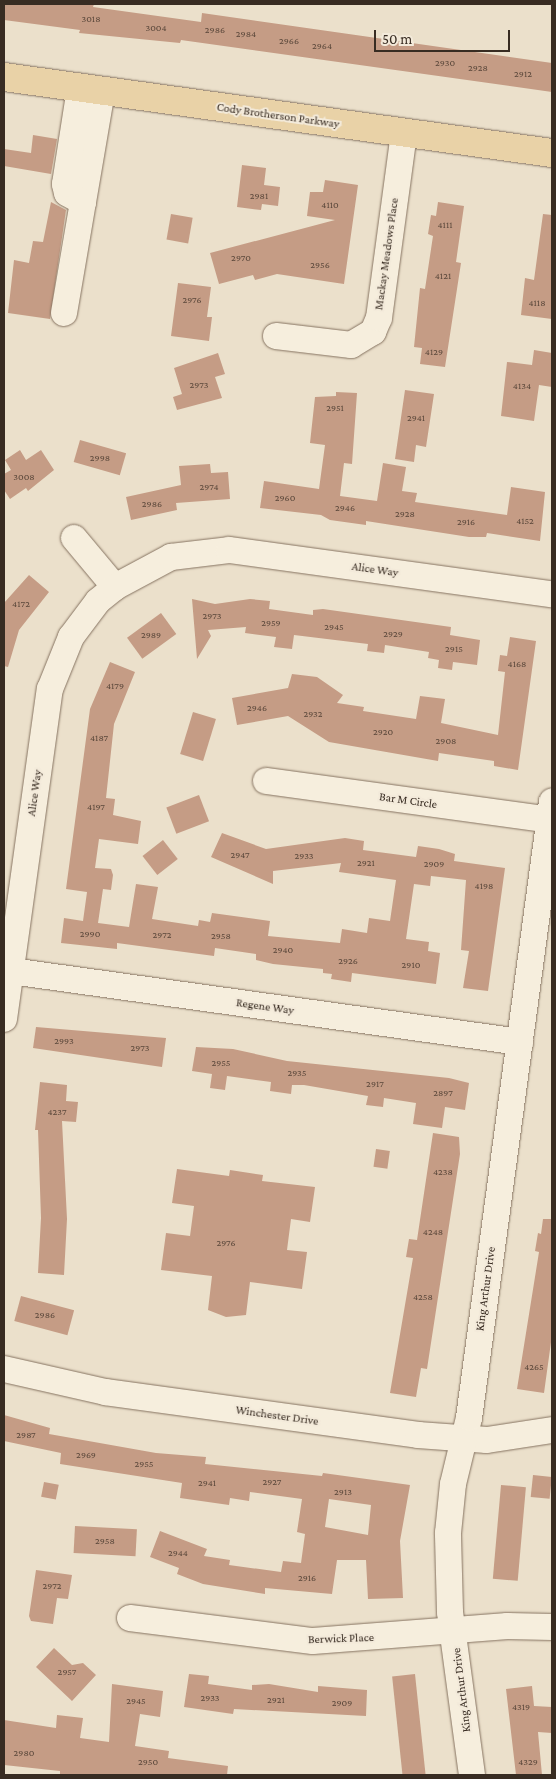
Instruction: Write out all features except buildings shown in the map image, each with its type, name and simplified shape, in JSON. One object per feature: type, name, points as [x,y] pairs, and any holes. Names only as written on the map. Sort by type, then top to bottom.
[{"type":"main road","name":"Cody Brotherson Parkway","points":[[4,77],[552,153]]},
{"type":"street","points":[[64,313],[83,202],[68,193],[66,184],[91,90]]},
{"type":"street","name":"Mackay Meadows Place","points":[[276,336],[351,345],[367,338],[377,326],[404,133]]},
{"type":"street","points":[[74,538],[115,587]]},
{"type":"street","name":"Alice Way","points":[[4,1019],[50,689],[71,637],[98,602],[115,587],[171,557],[229,550],[552,594]]},
{"type":"street","name":"Bar M Circle","points":[[266,781],[551,811]]},
{"type":"street","name":"King Arthur Drive","points":[[472,1775],[454,1630],[448,1533],[464,1440],[551,811]]},
{"type":"street","name":"Regene Way","points":[[11,971],[520,1042]]},
{"type":"street","name":"Winchester Drive","points":[[4,1369],[106,1392],[464,1440],[503,1438],[552,1430]]},
{"type":"street","name":"Berwick Place","points":[[130,1618],[296,1641],[349,1641],[454,1630],[552,1627]]}]
